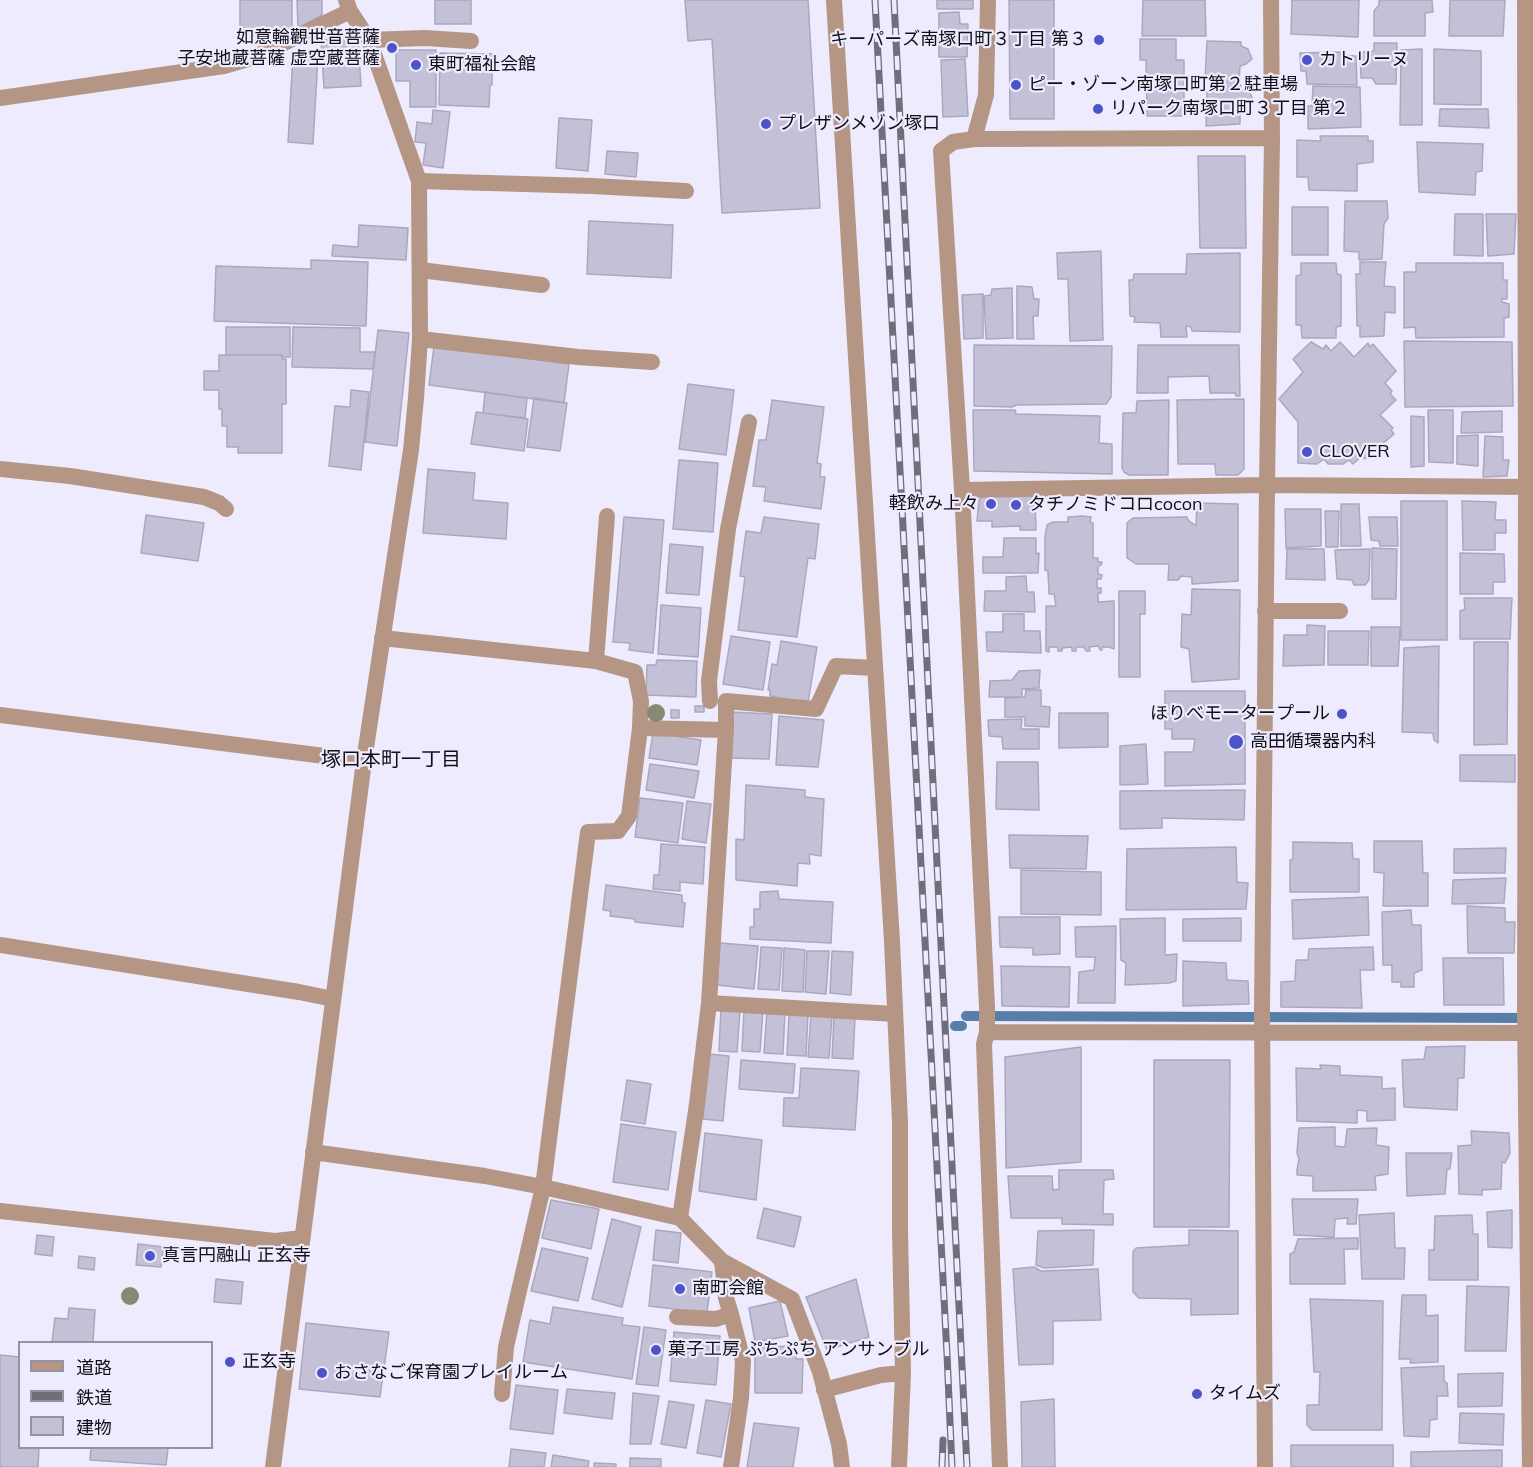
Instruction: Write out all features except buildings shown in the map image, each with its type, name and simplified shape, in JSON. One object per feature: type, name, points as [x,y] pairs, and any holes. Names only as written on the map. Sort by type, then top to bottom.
[{"type":"street","points":[[834,0],[892,941],[900,1122],[903,1373],[899,1467]]},
{"type":"street","points":[[974,139],[986,95],[988,0]]},
{"type":"street","points":[[1265,1467],[1262,1022],[1272,138],[1271,0]]},
{"type":"street","points":[[1525,0],[1530,488],[1527,1026],[1530,1467]]},
{"type":"street","points":[[0,98],[224,66],[255,57],[348,5],[369,40],[419,181],[420,339],[411,450],[364,760],[273,1467]]},
{"type":"street","points":[[369,40],[425,38],[471,41]]},
{"type":"street","points":[[1000,1467],[984,1044],[987,1019],[962,490],[941,151],[953,142],[974,139],[1272,138]]},
{"type":"street","points":[[419,181],[686,191]]},
{"type":"street","points":[[420,270],[542,285]]},
{"type":"street","points":[[420,339],[578,357],[652,362]]},
{"type":"street","points":[[710,700],[709,681],[728,529],[749,422]]},
{"type":"street","points":[[0,469],[70,476],[204,497],[219,503],[226,509]]},
{"type":"street","points":[[962,490],[1267,485],[1530,488]]},
{"type":"street","points":[[596,661],[607,516]]},
{"type":"street","points":[[1266,611],[1340,611]]},
{"type":"street","points":[[382,638],[596,661],[635,672],[641,700],[640,728],[629,816],[618,831],[588,832],[543,1187],[506,1347],[502,1394]]},
{"type":"street","points":[[680,1218],[709,1003],[726,701],[816,709],[836,666],[875,668]]},
{"type":"street","points":[[0,715],[364,760]]},
{"type":"street","points":[[640,728],[726,730]]},
{"type":"street","points":[[0,945],[333,999]]},
{"type":"street","points":[[709,1003],[895,1014]]},
{"type":"street","points":[[987,1019],[1527,1026]]},
{"type":"street","points":[[313,1152],[485,1176],[680,1218],[722,1261],[792,1299],[820,1372],[839,1444],[842,1467]]},
{"type":"street","points":[[0,1211],[275,1241],[302,1238]]},
{"type":"street","points":[[722,1261],[726,1298],[743,1361],[741,1398],[731,1467]]},
{"type":"street","points":[[677,1317],[716,1319],[731,1314]]},
{"type":"street","points":[[824,1390],[881,1375],[903,1373]]},
{"type":"waterway","points":[[966,1016],[1530,1018]]},
{"type":"waterway","points":[[955,1026],[962,1026]]},
{"type":"railway","points":[[875,0],[952,1467]]},
{"type":"railway","points":[[894,0],[967,1467]]},
{"type":"railway","points":[[942,1467],[943,1440]]},
{"type":"place","name":"キーパーズ南塚口町３丁目 第３","points":[[1099,40]]},
{"type":"place","name":"如意輪觀世音菩薩 子安地蔵菩薩 虚空蔵菩薩","points":[[392,48]]},
{"type":"place","name":"カトリーヌ","points":[[1307,60]]},
{"type":"place","name":"東町福祉会館","points":[[416,65]]},
{"type":"place","name":"ピー・ゾーン南塚口町第２駐車場","points":[[1016,85]]},
{"type":"place","name":"リパーク南塚口町３丁目 第２","points":[[1098,109]]},
{"type":"place","name":"プレザンメゾン塚口","points":[[766,124]]},
{"type":"place","name":"CLOVER","points":[[1307,452]]},
{"type":"place","name":"軽飲み上々","points":[[991,504]]},
{"type":"place","name":"タチノミドコロcocon","points":[[1016,505]]},
{"type":"place","name":"ほりべモータープール","points":[[1342,714]]},
{"type":"place","name":"高田循環器内科","points":[[1236,742]]},
{"type":"place","name":"真言円融山 正玄寺","points":[[150,1256]]},
{"type":"place","name":"南町会館","points":[[680,1289]]},
{"type":"place","name":"菓子工房 ぷちぷち アンサンブル","points":[[656,1350]]},
{"type":"place","name":"正玄寺","points":[[230,1362]]},
{"type":"place","name":"おさなご保育園プレイルーム","points":[[322,1373]]},
{"type":"place","name":"タイムズ","points":[[1197,1394]]},
{"type":"district","name":"塚口本町一丁目","points":[[391,760]]}]
